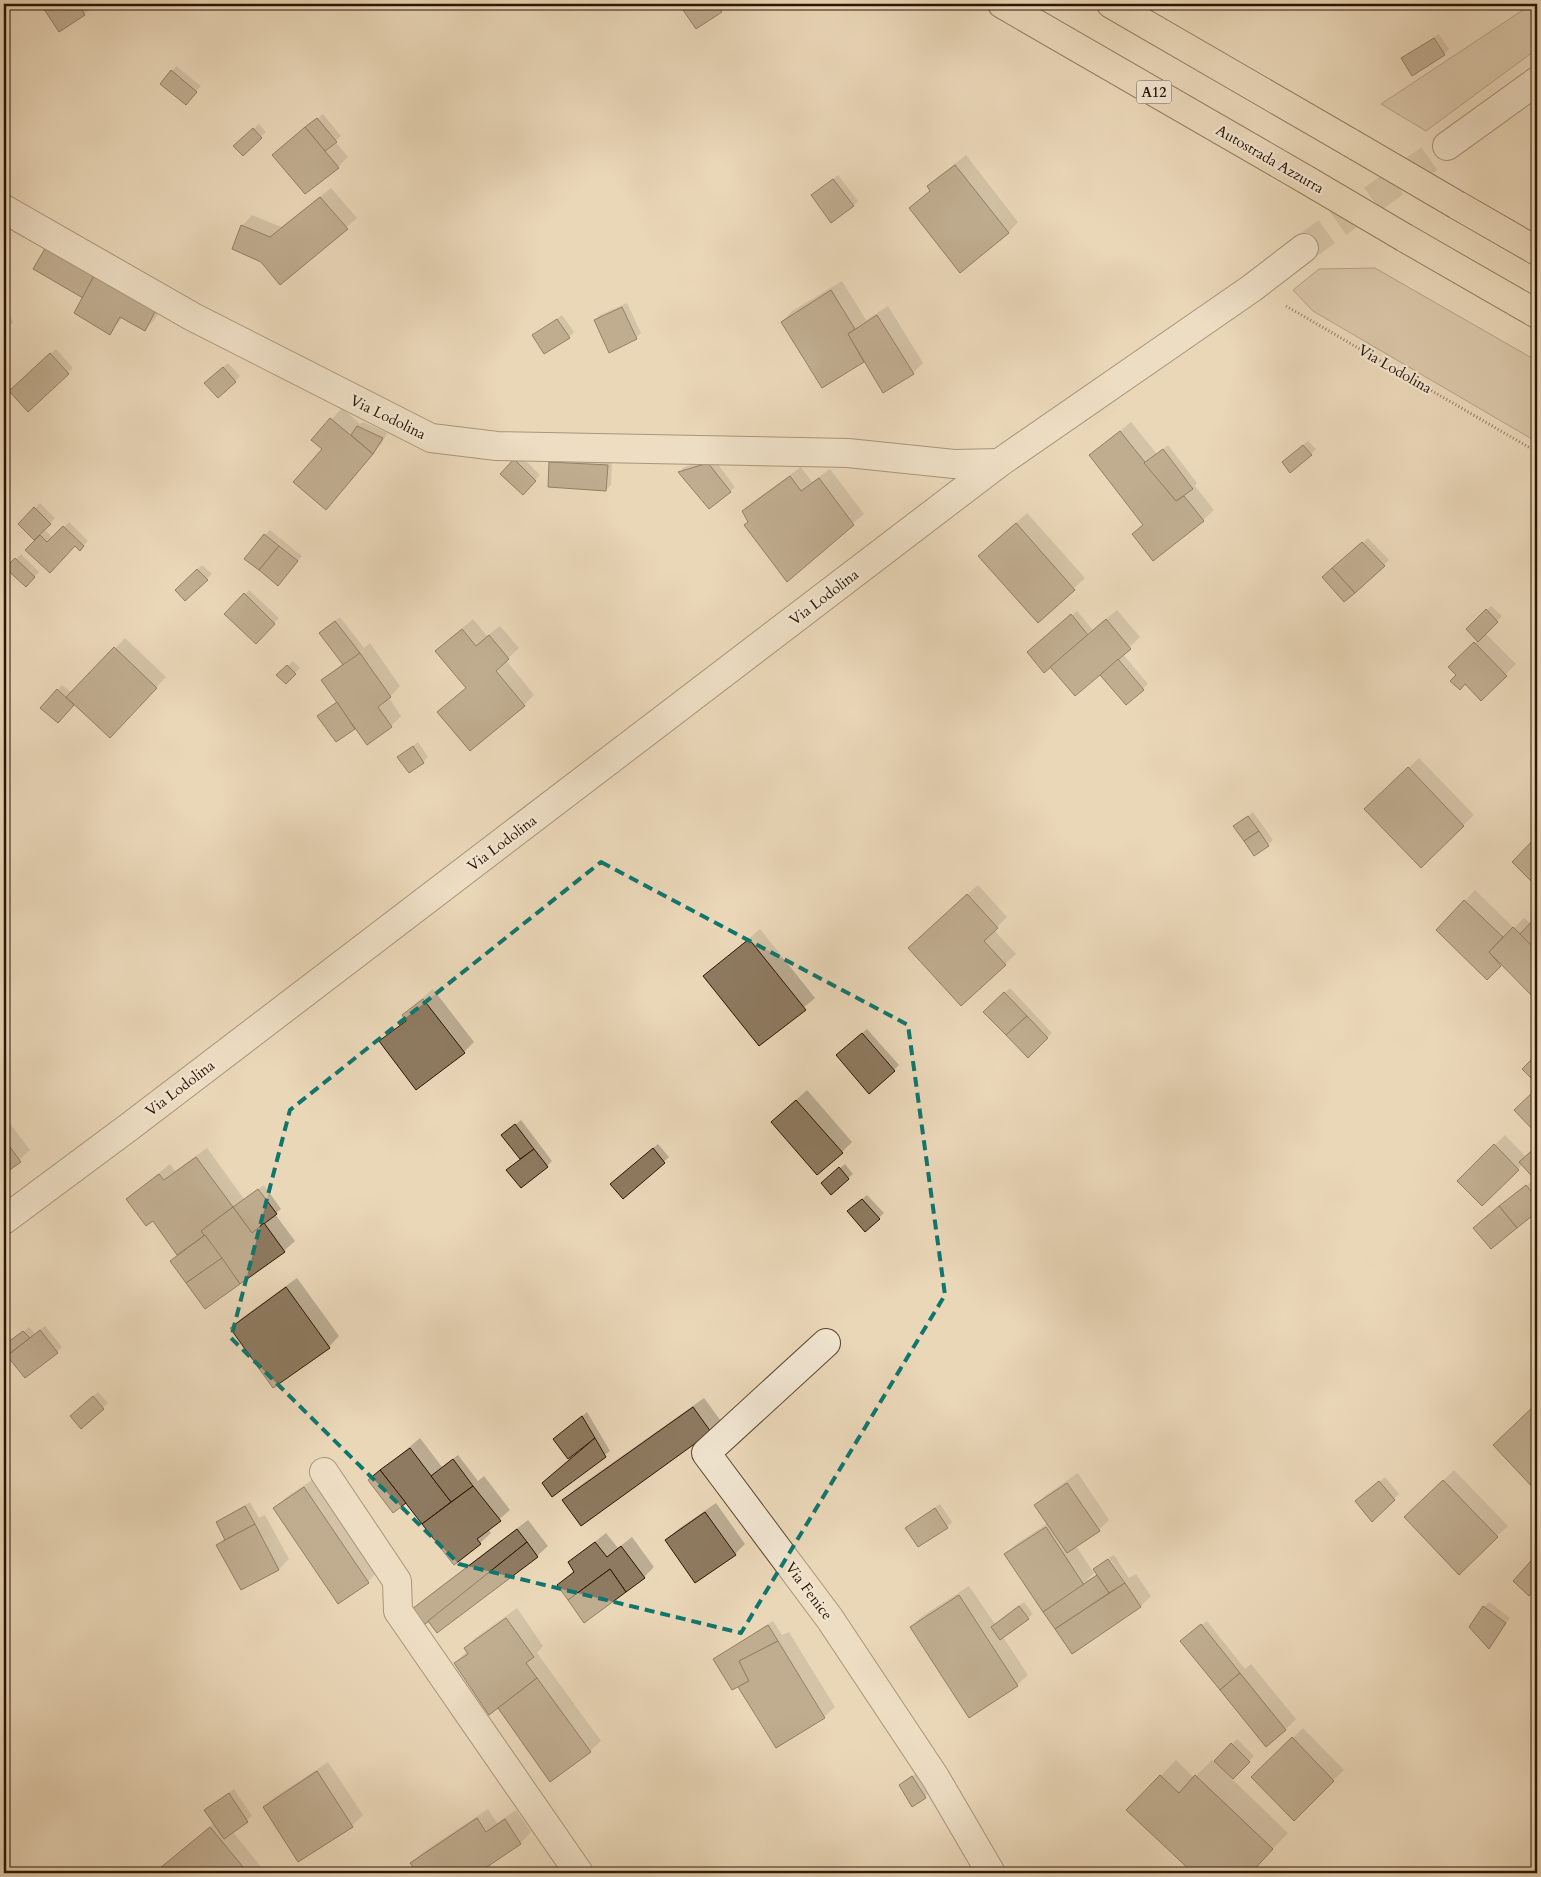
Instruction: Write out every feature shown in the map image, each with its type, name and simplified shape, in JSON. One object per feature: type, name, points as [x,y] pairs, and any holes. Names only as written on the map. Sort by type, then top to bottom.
[{"type":"highway","name":"Autostrada Azzurra","points":[[1002,4],[1537,314]]},
{"type":"highway","points":[[1111,4],[1537,251]]},
{"type":"street","points":[[1447,146],[1537,81]]},
{"type":"street","name":"Via Lodolina","points":[[4,209],[193,317],[431,438],[497,446],[848,453],[954,464],[999,463]]},
{"type":"street","name":"Via Lodolina","points":[[4,1220],[153,1110],[999,463],[1252,288],[1304,248]]},
{"type":"street","name":"Via Fenice","points":[[826,1343],[706,1453],[830,1619],[935,1777],[991,1873]]},
{"type":"street","points":[[324,1472],[397,1581],[398,1611],[579,1873]]},
{"type":"path","name":"Via Lodolina","points":[[1252,288],[1537,452]]},
{"type":"highlighted area","points":[[601,862],[908,1025],[945,1295],[741,1633],[459,1564],[231,1338],[290,1110]]},
{"type":"shaded area","points":[[1532,4],[1537,4],[1537,49],[1426,131],[1381,104]]},
{"type":"shaded area","points":[[1375,268],[1537,361],[1537,442],[1313,311],[1293,290],[1319,269]]},
{"type":"building","points":[[46,4],[78,4],[85,15],[59,32],[42,6]]},
{"type":"building","points":[[679,4],[717,4],[722,12],[696,29]]},
{"type":"building","points":[[1434,38],[1445,55],[1412,76],[1401,58]]},
{"type":"building","points":[[171,70],[197,92],[186,105],[160,84]]},
{"type":"building","points":[[317,118],[337,142],[325,151],[305,127]]},
{"type":"building","points":[[305,127],[339,168],[305,194],[272,155]]},
{"type":"building","points":[[253,128],[262,138],[243,156],[233,146]]},
{"type":"building","points":[[955,165],[1009,233],[960,273],[909,208],[930,191],[927,186]]},
{"type":"building","points":[[833,179],[854,206],[831,223],[811,195]]},
{"type":"building","points":[[320,197],[348,229],[280,285],[261,262],[232,249],[241,225],[270,237]]},
{"type":"building","points":[[47,245],[96,272],[83,298],[33,269]]},
{"type":"building","points":[[96,272],[157,308],[145,331],[120,317],[110,335],[74,313]]},
{"type":"building","points":[[831,290],[855,329],[848,334],[864,362],[822,388],[781,322]]},
{"type":"building","points":[[622,307],[637,339],[609,353],[594,320]]},
{"type":"building","points":[[877,315],[914,374],[883,393],[848,334]]},
{"type":"building","points":[[557,319],[570,338],[544,354],[532,335]]},
{"type":"building","points":[[50,353],[69,374],[28,412],[9,391]]},
{"type":"building","points":[[223,367],[236,382],[218,398],[204,383]]},
{"type":"building","points":[[330,418],[373,454],[326,510],[293,482],[322,449],[311,440]]},
{"type":"building","points":[[357,426],[383,438],[373,454],[351,435]]},
{"type":"building","points":[[1120,431],[1176,501],[1184,496],[1204,521],[1153,561],[1132,534],[1143,525],[1089,455]]},
{"type":"building","points":[[1303,445],[1312,455],[1290,473],[1282,462]]},
{"type":"building","points":[[1163,449],[1193,489],[1176,501],[1144,463]]},
{"type":"building","points":[[514,459],[536,481],[523,495],[500,474]]},
{"type":"building","points":[[549,462],[608,465],[606,491],[548,487]]},
{"type":"building","points":[[708,463],[731,492],[709,509],[678,472]]},
{"type":"building","points":[[790,476],[801,491],[819,478],[854,525],[787,582],[744,525],[748,522],[742,511]]},
{"type":"building","points":[[34,507],[51,524],[34,540],[18,524]]},
{"type":"building","points":[[1016,523],[1075,590],[1038,623],[978,556]]},
{"type":"building","points":[[63,526],[84,546],[80,551],[75,546],[50,573],[25,550],[40,535],[47,542]]},
{"type":"building","points":[[264,534],[279,546],[259,570],[244,559]]},
{"type":"building","points":[[1362,542],[1385,566],[1355,593],[1332,568]]},
{"type":"building","points":[[279,546],[298,561],[278,586],[259,570]]},
{"type":"building","points":[[15,558],[35,577],[26,587],[5,568]]},
{"type":"building","points":[[1332,568],[1355,593],[1344,602],[1322,577]]},
{"type":"building","points":[[197,569],[208,580],[185,601],[175,590]]},
{"type":"building","points":[[244,593],[275,624],[256,644],[224,614]]},
{"type":"building","points":[[1486,609],[1498,622],[1478,642],[1466,629]]},
{"type":"building","points":[[1071,614],[1088,635],[1044,673],[1027,652]]},
{"type":"building","points":[[1106,619],[1131,649],[1075,696],[1050,667]]},
{"type":"building","points":[[335,621],[360,653],[344,666],[319,633]]},
{"type":"building","points":[[462,629],[476,646],[489,635],[509,659],[496,671],[525,706],[470,751],[437,712],[466,688],[435,651]]},
{"type":"building","points":[[1474,642],[1507,676],[1481,701],[1465,684],[1460,690],[1450,681],[1456,675],[1448,667]]},
{"type":"building","points":[[114,647],[157,688],[110,738],[66,697]]},
{"type":"building","points":[[360,653],[391,697],[378,707],[392,727],[367,745],[321,680]]},
{"type":"building","points":[[1118,659],[1144,690],[1126,705],[1100,675]]},
{"type":"building","points":[[287,665],[296,674],[286,684],[276,675]]},
{"type":"building","points":[[57,689],[74,705],[58,723],[40,708]]},
{"type":"building","points":[[337,702],[355,729],[336,742],[317,716]]},
{"type":"building","points":[[413,746],[424,763],[409,773],[397,757]]},
{"type":"building","points":[[1408,767],[1464,826],[1421,868],[1364,809]]},
{"type":"building","points":[[1248,816],[1259,831],[1244,841],[1233,826]]},
{"type":"building","points":[[1259,831],[1269,846],[1254,856],[1244,841]]},
{"type":"building","points":[[1537,836],[1537,887],[1512,862]]},
{"type":"building","points":[[967,894],[998,928],[984,941],[1006,965],[961,1006],[908,948]]},
{"type":"building","points":[[1464,900],[1503,937],[1489,952],[1501,966],[1487,980],[1436,930]]},
{"type":"building","points":[[1534,919],[1537,921],[1537,951],[1520,934]]},
{"type":"building","points":[[1513,927],[1537,951],[1537,1001],[1489,952]]},
{"type":"building","points":[[749,939],[806,1010],[759,1046],[703,976]]},
{"type":"building","points":[[1004,992],[1027,1016],[1006,1035],[983,1012]]},
{"type":"building","points":[[423,999],[465,1053],[416,1090],[379,1041],[406,1021],[402,1015]]},
{"type":"building","points":[[1027,1016],[1048,1038],[1028,1058],[1006,1035]]},
{"type":"building","points":[[862,1033],[895,1071],[869,1094],[836,1055]]},
{"type":"building","points":[[1537,1054],[1537,1081],[1536,1083],[1522,1069]]},
{"type":"building","points":[[1537,1088],[1537,1129],[1534,1131],[1514,1110]]},
{"type":"building","points":[[796,1100],[843,1153],[817,1175],[771,1122]]},
{"type":"building","points":[[515,1124],[534,1149],[520,1159],[501,1135]]},
{"type":"building","points":[[4,1139],[21,1162],[4,1174]]},
{"type":"building","points":[[1494,1144],[1519,1170],[1482,1206],[1457,1181]]},
{"type":"building","points":[[1537,1146],[1537,1182],[1519,1162]]},
{"type":"building","points":[[653,1148],[665,1163],[623,1199],[610,1184]]},
{"type":"building","points":[[534,1149],[548,1167],[521,1188],[506,1170]]},
{"type":"building","points":[[196,1157],[233,1207],[201,1231],[205,1235],[177,1255],[153,1221],[146,1226],[126,1199],[159,1174],[164,1180]]},
{"type":"building","points":[[839,1167],[849,1179],[831,1195],[821,1183]]},
{"type":"building","points":[[1526,1185],[1537,1198],[1537,1212],[1517,1228],[1499,1206]]},
{"type":"building","points":[[258,1189],[277,1214],[252,1233],[233,1207]]},
{"type":"building","points":[[862,1199],[880,1219],[865,1232],[847,1211]]},
{"type":"building","points":[[1499,1206],[1517,1228],[1491,1249],[1473,1228]]},
{"type":"building","points":[[233,1207],[252,1233],[264,1223],[285,1252],[240,1284],[201,1231]]},
{"type":"building","points":[[205,1235],[222,1258],[186,1283],[170,1261]]},
{"type":"building","points":[[222,1258],[240,1284],[205,1309],[186,1283]]},
{"type":"building","points":[[286,1287],[330,1348],[273,1388],[230,1328]]},
{"type":"building","points":[[40,1330],[58,1353],[25,1378],[7,1356]]},
{"type":"building","points":[[23,1331],[30,1338],[10,1353],[4,1345]]},
{"type":"building","points":[[93,1396],[104,1409],[81,1429],[70,1416]]},
{"type":"building","points":[[1537,1403],[1537,1492],[1493,1445]]},
{"type":"building","points":[[693,1407],[711,1432],[581,1526],[562,1500]]},
{"type":"building","points":[[582,1416],[595,1438],[568,1459],[553,1439]]},
{"type":"building","points":[[595,1438],[606,1457],[552,1497],[542,1483]]},
{"type":"building","points":[[410,1448],[451,1502],[422,1524],[380,1470]]},
{"type":"building","points":[[453,1459],[473,1486],[451,1502],[431,1476]]},
{"type":"building","points":[[380,1470],[406,1503],[393,1513],[368,1480]]},
{"type":"building","points":[[1443,1480],[1498,1537],[1459,1575],[1404,1517]]},
{"type":"building","points":[[1379,1481],[1395,1500],[1372,1522],[1355,1501]]},
{"type":"building","points":[[1067,1483],[1100,1531],[1067,1553],[1034,1505]]},
{"type":"building","points":[[473,1486],[501,1521],[477,1539],[481,1544],[454,1565],[422,1524]]},
{"type":"building","points":[[304,1487],[369,1583],[338,1604],[273,1508]]},
{"type":"building","points":[[245,1506],[255,1524],[225,1540],[216,1522]]},
{"type":"building","points":[[935,1508],[948,1528],[918,1547],[905,1528]]},
{"type":"building","points":[[705,1512],[736,1555],[695,1583],[665,1540]]},
{"type":"building","points":[[255,1524],[279,1570],[241,1590],[216,1545]]},
{"type":"building","points":[[1046,1527],[1084,1585],[1043,1612],[1004,1554]]},
{"type":"building","points":[[517,1529],[527,1542],[424,1625],[412,1609]]},
{"type":"building","points":[[527,1542],[538,1557],[437,1633],[428,1621]]},
{"type":"building","points":[[595,1542],[607,1557],[621,1546],[645,1578],[626,1592],[610,1569],[568,1600],[557,1585],[574,1572],[568,1562]]},
{"type":"building","points":[[1537,1554],[1537,1587],[1529,1596],[1513,1581]]},
{"type":"building","points":[[1108,1559],[1125,1583],[1109,1593],[1093,1569]]},
{"type":"building","points":[[610,1569],[626,1592],[584,1623],[568,1600]]},
{"type":"building","points":[[1097,1575],[1109,1593],[1055,1629],[1043,1612]]},
{"type":"building","points":[[1125,1583],[1141,1607],[1072,1654],[1055,1629]]},
{"type":"building","points":[[959,1595],[1018,1686],[969,1718],[910,1627]]},
{"type":"building","points":[[1019,1606],[1029,1619],[1000,1640],[991,1627]]},
{"type":"building","points":[[1483,1606],[1506,1623],[1489,1649],[1469,1627]]},
{"type":"building","points":[[506,1618],[534,1657],[526,1663],[537,1678],[489,1715],[454,1663],[468,1654],[464,1648]]},
{"type":"building","points":[[1201,1624],[1240,1673],[1220,1690],[1180,1641]]},
{"type":"building","points":[[768,1625],[778,1641],[739,1661],[749,1681],[732,1690],[713,1659]]},
{"type":"building","points":[[778,1641],[825,1718],[776,1748],[738,1687],[749,1681],[739,1661]]},
{"type":"building","points":[[1240,1673],[1286,1730],[1266,1747],[1220,1690]]},
{"type":"building","points":[[537,1678],[591,1752],[550,1782],[498,1708]]},
{"type":"building","points":[[1292,1737],[1334,1781],[1294,1821],[1251,1777]]},
{"type":"building","points":[[1231,1743],[1250,1762],[1233,1779],[1214,1761]]},
{"type":"building","points":[[317,1771],[353,1827],[298,1862],[263,1807]]},
{"type":"building","points":[[1160,1775],[1179,1793],[1195,1775],[1273,1849],[1251,1873],[1193,1873],[1126,1810]]},
{"type":"building","points":[[912,1776],[926,1798],[912,1807],[899,1785]]},
{"type":"building","points":[[229,1793],[248,1822],[224,1839],[204,1810]]},
{"type":"building","points":[[477,1818],[486,1832],[505,1819],[521,1844],[478,1873],[417,1873],[410,1863]]},
{"type":"building","points":[[210,1827],[248,1873],[154,1873]]},
{"type":"tunnel","points":[[1304,248],[1447,146]]}]
